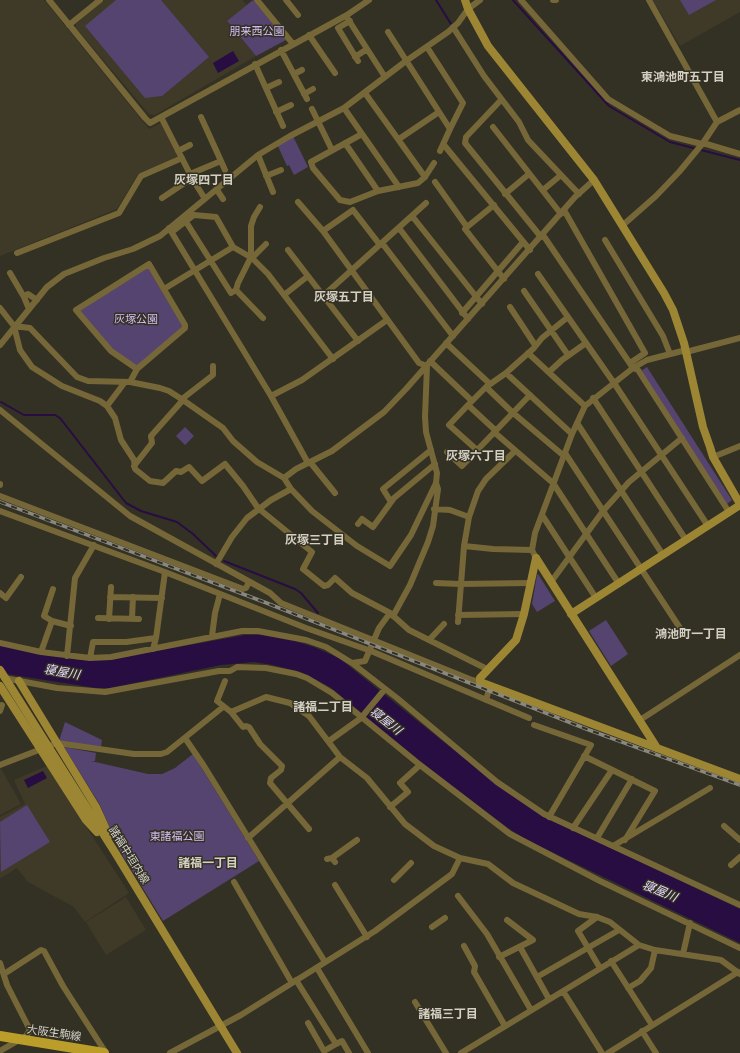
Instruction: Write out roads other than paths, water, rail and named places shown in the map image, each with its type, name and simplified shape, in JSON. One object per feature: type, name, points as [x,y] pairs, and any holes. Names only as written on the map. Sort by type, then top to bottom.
[{"type":"main road","name":"大阪生駒線","points":[[0,1036],[16,1040],[105,1053]]},
{"type":"street","points":[[49,0],[150,123],[309,35],[348,18]]},
{"type":"street","points":[[69,25],[100,0]]},
{"type":"street","points":[[257,0],[293,44]]},
{"type":"street","points":[[286,0],[298,15]]},
{"type":"street","points":[[367,49],[356,59],[338,28],[369,0]]},
{"type":"street","points":[[465,0],[468,9],[488,46],[594,180],[674,310],[686,351],[703,427],[713,457],[740,504],[571,614]]},
{"type":"street","points":[[0,345],[14,326],[48,287],[71,270],[133,249],[171,230],[258,154],[344,108],[366,93],[406,61],[453,27],[468,9],[480,0]]},
{"type":"street","points":[[521,0],[608,99],[670,136],[740,154]]},
{"type":"street","points":[[649,0],[717,122]]},
{"type":"street","points":[[348,18],[385,77]]},
{"type":"street","points":[[453,27],[501,100],[519,122],[528,140],[578,194]]},
{"type":"street","points":[[388,32],[450,129]]},
{"type":"street","points":[[309,35],[336,73]]},
{"type":"street","points":[[427,47],[463,103],[440,151]]},
{"type":"street","points":[[281,50],[305,96],[313,89]]},
{"type":"street","points":[[255,64],[283,126]]},
{"type":"street","points":[[294,74],[302,70]]},
{"type":"street","points":[[266,88],[279,82]]},
{"type":"street","points":[[366,93],[424,177]]},
{"type":"street","points":[[501,100],[466,137],[465,144],[505,194],[542,236],[632,365],[638,370],[729,512]]},
{"type":"street","points":[[276,112],[291,105]]},
{"type":"street","points":[[344,108],[399,187]]},
{"type":"street","points":[[312,109],[332,150]]},
{"type":"street","points":[[623,225],[656,196],[702,144],[717,122],[740,110]]},
{"type":"street","points":[[399,139],[439,112]]},
{"type":"street","points":[[162,117],[191,176],[205,199]]},
{"type":"street","points":[[201,117],[221,160],[224,170]]},
{"type":"street","points":[[493,127],[529,174],[562,212],[645,353],[614,383],[593,398],[585,406],[572,434],[553,483],[532,550],[657,748]]},
{"type":"street","points":[[362,134],[311,162],[313,168],[335,196],[340,200],[350,202],[378,191],[418,183],[434,162]]},
{"type":"street","points":[[345,143],[378,191]]},
{"type":"street","points":[[178,151],[190,145]]},
{"type":"street","points":[[444,145],[450,150],[530,250]]},
{"type":"street","points":[[258,154],[273,192]]},
{"type":"street","points":[[17,253],[38,248],[119,213],[141,176],[182,158]]},
{"type":"street","points":[[162,198],[191,176],[221,160]]},
{"type":"street","points":[[266,176],[281,170]]},
{"type":"street","points":[[505,194],[529,174]]},
{"type":"street","points":[[543,190],[561,175]]},
{"type":"street","points":[[284,478],[332,451],[384,412],[482,304],[578,194],[594,180]]},
{"type":"street","points":[[434,182],[467,227],[465,229],[504,279]]},
{"type":"street","points":[[217,190],[223,199]]},
{"type":"street","points":[[298,202],[323,231],[419,363],[428,364],[470,403],[515,451],[553,483],[619,584]]},
{"type":"street","points":[[323,296],[426,203]]},
{"type":"street","points":[[467,227],[494,206]]},
{"type":"street","points":[[252,258],[252,226],[254,218],[260,207]]},
{"type":"street","points":[[323,231],[353,210],[453,336]]},
{"type":"street","points":[[185,218],[194,215],[216,217],[233,247],[252,258],[268,274],[333,359]]},
{"type":"street","points":[[412,216],[482,304]]},
{"type":"street","points":[[185,218],[209,261],[231,293],[236,290],[238,283],[252,258],[266,244]]},
{"type":"street","points":[[399,228],[468,319]]},
{"type":"street","points":[[171,230],[271,396],[309,463],[335,493]]},
{"type":"street","points":[[605,240],[663,336],[670,354]]},
{"type":"street","points":[[462,313],[523,242]]},
{"type":"street","points":[[164,289],[233,247]]},
{"type":"street","points":[[288,250],[358,341]]},
{"type":"street","points":[[106,406],[137,369],[185,328],[185,325],[149,264],[76,310],[111,351],[137,369]]},
{"type":"street","points":[[10,273],[29,309]]},
{"type":"street","points":[[538,274],[614,383],[708,526]]},
{"type":"street","points":[[284,295],[308,276]]},
{"type":"street","points":[[236,290],[263,318]]},
{"type":"street","points":[[524,291],[568,355]]},
{"type":"street","points":[[24,297],[28,294],[37,300]]},
{"type":"street","points":[[510,307],[536,345]]},
{"type":"street","points":[[0,308],[14,326],[20,350],[32,367],[62,386],[100,401],[106,406],[115,418],[121,440],[134,460],[135,469],[150,481],[163,483],[176,471],[182,472],[189,467],[202,481],[225,464],[258,508],[312,552],[303,569],[324,586],[328,585],[335,578],[352,593],[392,615],[409,630],[430,639],[487,670]]},
{"type":"street","points":[[477,450],[449,425],[488,386],[506,373],[551,330],[568,317]]},
{"type":"street","points":[[271,396],[302,380],[387,320]]},
{"type":"street","points":[[14,326],[30,328],[77,377],[88,381],[127,382],[160,388],[182,399],[223,428],[233,441],[257,462],[284,478],[291,489],[312,511],[357,546],[390,566],[398,557],[411,535],[436,482]]},
{"type":"street","points":[[632,365],[646,360],[740,338]]},
{"type":"street","points":[[548,372],[586,342]]},
{"type":"street","points":[[446,343],[512,412],[564,454],[603,510],[680,628]]},
{"type":"street","points":[[528,353],[585,406]]},
{"type":"street","points":[[352,663],[365,661],[371,651],[379,628],[392,615],[410,585],[423,556],[433,526],[434,509],[438,489],[435,464],[425,417],[428,364]]},
{"type":"street","points":[[134,466],[152,443],[151,436],[182,399],[213,375],[213,366]]},
{"type":"street","points":[[506,373],[572,434]]},
{"type":"street","points":[[447,452],[462,466],[512,412],[530,395]]},
{"type":"street","points":[[593,398],[686,540]]},
{"type":"street","points":[[0,410],[130,516],[270,593],[282,603],[472,680],[740,779]]},
{"type":"street","points":[[577,423],[663,555]]},
{"type":"street","points":[[551,582],[603,510],[641,472],[682,438]]},
{"type":"street","points":[[713,457],[740,446]]},
{"type":"street","points":[[391,502],[383,489],[431,450]]},
{"type":"street","points":[[458,622],[460,584],[469,516],[478,491],[486,479],[515,451]]},
{"type":"street","points":[[358,524],[362,519],[374,527],[391,502],[435,464]]},
{"type":"street","points":[[216,564],[232,537],[258,508],[291,489]]},
{"type":"street","points":[[0,496],[243,589],[246,588],[249,582]]},
{"type":"street","points":[[434,509],[450,510],[469,516]]},
{"type":"street","points":[[0,511],[165,572],[306,628],[371,651],[529,718]]},
{"type":"street","points":[[542,515],[596,598]]},
{"type":"street","points":[[67,656],[75,578],[94,545]]},
{"type":"street","points":[[464,546],[493,549],[532,550]]},
{"type":"street","points":[[480,682],[480,678],[513,644],[524,614],[536,558]]},
{"type":"street","points":[[374,566],[378,560]]},
{"type":"street","points":[[153,649],[156,638],[165,572]]},
{"type":"street","points":[[0,602],[2,595],[6,598],[21,577]]},
{"type":"street","points":[[436,582],[460,584],[530,583]]},
{"type":"street","points":[[109,619],[112,587]]},
{"type":"street","points":[[54,590],[44,616],[52,621],[71,626]]},
{"type":"street","points":[[212,636],[215,613],[220,594]]},
{"type":"street","points":[[110,597],[162,598]]},
{"type":"street","points":[[132,618],[133,597]]},
{"type":"street","points":[[458,615],[524,614]]},
{"type":"street","points":[[98,618],[139,619]]},
{"type":"street","points":[[41,652],[52,621]]},
{"type":"street","points":[[430,639],[444,624]]},
{"type":"street","points":[[302,639],[306,628]]},
{"type":"street","points":[[0,643],[41,652],[90,658],[111,657],[242,631],[258,631],[302,639],[326,647],[352,663],[385,689],[497,782],[549,817],[739,904]]},
{"type":"street","points":[[90,658],[93,642],[126,642],[156,638]]},
{"type":"street","points":[[640,720],[740,655]]},
{"type":"street","points":[[0,678],[57,688],[105,692],[220,671],[230,671],[237,668],[266,668],[287,671],[307,678],[332,693],[420,765],[510,834],[600,881],[740,948]]},
{"type":"street","name":"諸福中垣内線","points":[[0,670],[116,854],[237,1053]]},
{"type":"street","points":[[225,681],[217,701],[231,712],[243,728],[246,726],[249,727],[260,744],[282,766],[281,770],[272,778],[270,783],[309,829]]},
{"type":"street","points":[[19,682],[96,807],[116,854]]},
{"type":"street","points":[[0,686],[42,749],[86,820],[116,854]]},
{"type":"street","points":[[486,700],[490,686]]},
{"type":"street","points":[[329,742],[362,717],[385,689]]},
{"type":"street","points":[[231,712],[266,697],[279,699],[295,705],[309,716],[340,757],[367,778],[405,824],[423,838],[460,858],[481,861],[528,891],[579,914],[597,917],[610,922],[639,945],[655,950],[721,960],[739,973],[608,1053]]},
{"type":"street","points":[[0,765],[57,743],[155,755],[167,752],[223,707]]},
{"type":"street","points":[[534,725],[591,745],[549,817]]},
{"type":"street","points":[[185,738],[204,766],[325,962]]},
{"type":"street","points":[[584,756],[655,791],[626,840]]},
{"type":"street","points":[[248,838],[287,802],[340,757]]},
{"type":"street","points":[[390,807],[408,792],[400,783],[420,765]]},
{"type":"street","points":[[573,828],[612,770]]},
{"type":"street","points":[[597,838],[632,779]]},
{"type":"street","points":[[614,846],[710,788]]},
{"type":"street","points":[[724,826],[740,840]]},
{"type":"street","points":[[331,860],[357,840]]},
{"type":"street","points":[[731,865],[740,857]]},
{"type":"street","points":[[170,1053],[294,982],[367,936],[452,874],[460,858]]},
{"type":"street","points":[[394,880],[411,864]]},
{"type":"street","points":[[234,882],[294,982],[336,1044]]},
{"type":"street","points":[[335,884],[367,936]]},
{"type":"street","points":[[458,896],[487,934],[531,1010]]},
{"type":"street","points":[[597,917],[578,931],[600,968]]},
{"type":"street","points":[[432,928],[445,918]]},
{"type":"street","points":[[499,957],[533,940],[507,920]]},
{"type":"street","points":[[683,954],[690,923]]},
{"type":"street","points":[[537,977],[619,930]]},
{"type":"street","points":[[461,1053],[639,945]]},
{"type":"street","points":[[464,946],[475,966],[474,972],[505,1026]]},
{"type":"street","points":[[520,946],[549,999]]},
{"type":"street","points":[[4,974],[41,950],[44,951],[63,986],[105,1053]]},
{"type":"street","points":[[628,988],[640,981],[651,968],[655,950]]},
{"type":"street","points":[[611,961],[652,1025]]},
{"type":"street","points":[[0,963],[7,984],[30,1030],[26,1036],[16,1040],[0,1051]]},
{"type":"street","points":[[317,968],[368,1053]]},
{"type":"street","points":[[563,991],[602,1053]]},
{"type":"street","points":[[415,1002],[446,1053]]},
{"type":"street","points":[[308,1023],[323,1052],[342,1041],[349,1053]]},
{"type":"street","points":[[642,1031],[656,1053]]},
{"type":"water","points":[[233,51],[239,61],[218,73],[213,63]]},
{"type":"water","name":"寝屋川","points":[[245,635],[260,635],[294,641],[314,647],[339,658],[490,779],[549,819],[740,909],[740,943],[527,840],[508,828],[425,765],[330,687],[301,672],[254,662],[221,665],[110,688],[96,688],[0,673],[0,645],[79,660],[112,659]]},
{"type":"water","points":[[43,771],[47,778],[28,788],[24,780]]},
{"type":"waterway","points":[[436,0],[451,24]]},
{"type":"waterway","points":[[513,0],[609,106],[670,142],[740,160]]},
{"type":"waterway","points":[[1,402],[24,415],[55,415],[60,418],[126,503],[141,511],[177,522],[193,534],[216,556]]},
{"type":"waterway","points":[[224,561],[295,589],[301,593],[318,613]]},
{"type":"railway","points":[[0,502],[264,602],[589,730],[740,785]]},
{"type":"district","name":"東鴻池町五丁目","points":[[683,77]]},
{"type":"district","name":"灰塚四丁目","points":[[204,180]]},
{"type":"district","name":"灰塚五丁目","points":[[344,297]]},
{"type":"district","name":"灰塚六丁目","points":[[476,456]]},
{"type":"district","name":"灰塚三丁目","points":[[315,540]]},
{"type":"district","name":"鴻池町一丁目","points":[[691,634]]},
{"type":"district","name":"諸福二丁目","points":[[323,707]]},
{"type":"district","name":"諸福一丁目","points":[[208,863]]},
{"type":"district","name":"諸福三丁目","points":[[448,1014]]},
{"type":"park label","name":"朋来西公園","points":[[257,31]]},
{"type":"park label","name":"灰塚公園","points":[[136,319]]},
{"type":"park label","name":"東諸福公園","points":[[177,836]]}]
